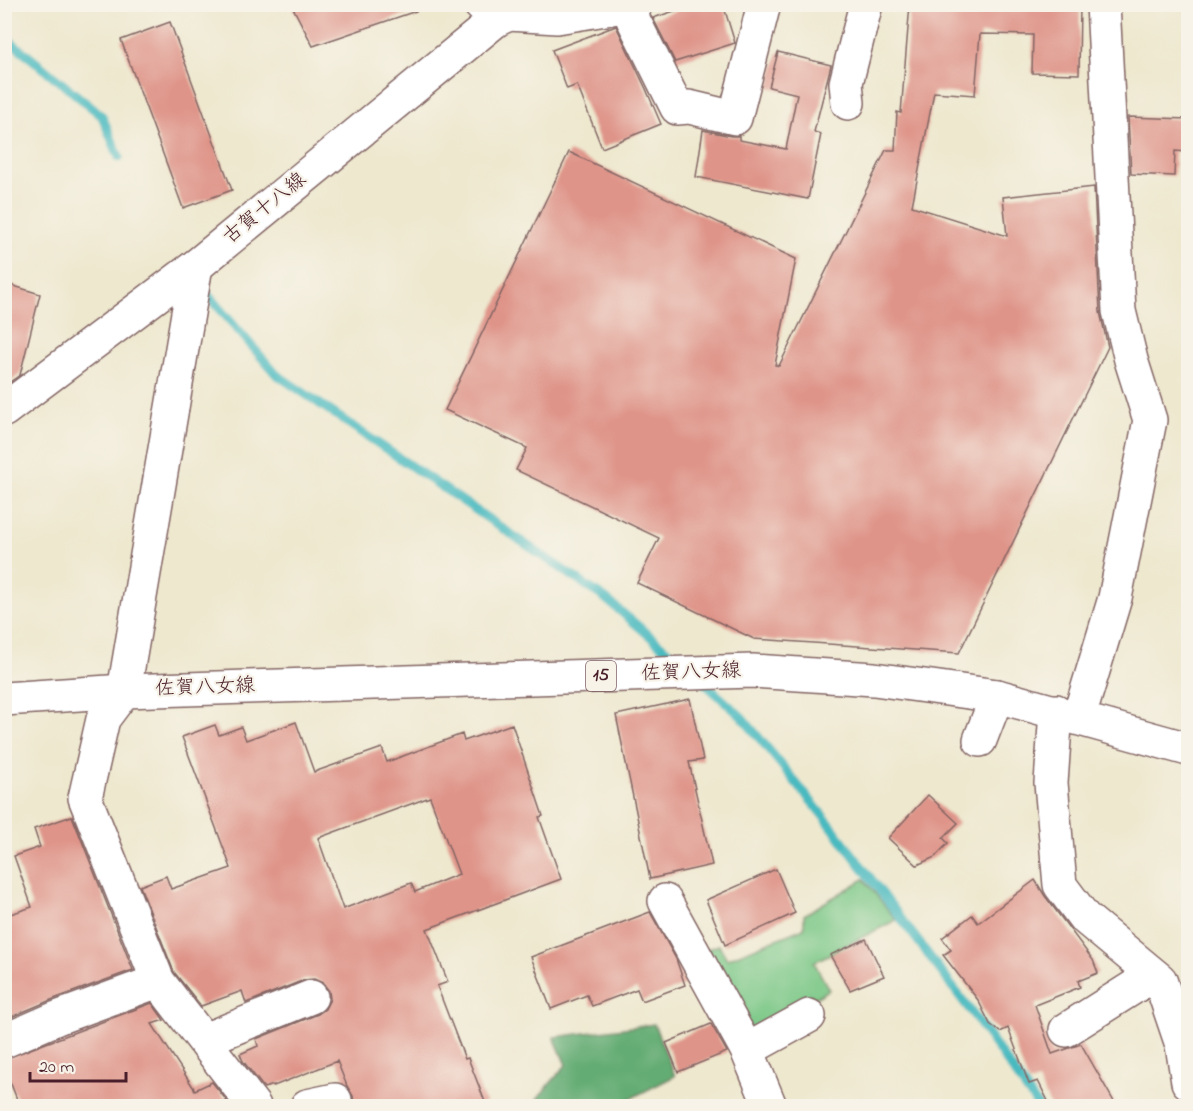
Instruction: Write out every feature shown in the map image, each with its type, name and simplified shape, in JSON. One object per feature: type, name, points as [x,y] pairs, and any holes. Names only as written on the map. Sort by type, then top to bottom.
[{"type":"street","points":[[501,11],[557,17],[631,6],[677,108],[689,107],[735,118],[764,4]]},
{"type":"street","points":[[848,103],[846,83],[866,4]]},
{"type":"street","points":[[1102,4],[1119,311],[1131,360],[1150,420],[1115,598],[1067,714],[1051,783],[1060,885],[1084,917],[1160,980],[1182,1045],[1188,1082]]},
{"type":"street","name":"古賀十八線","points":[[4,410],[196,266],[501,11]]},
{"type":"street","points":[[196,266],[124,691],[103,719],[85,798],[158,981],[254,1107]]},
{"type":"street","name":"佐賀八女線","points":[[4,699],[124,691],[753,671],[874,679],[996,696],[1188,749]]},
{"type":"street","points":[[980,740],[996,696]]},
{"type":"street","points":[[665,901],[747,1050],[770,1107]]},
{"type":"street","points":[[1066,1030],[1153,975]]},
{"type":"street","points":[[4,1041],[57,1018],[158,981]]},
{"type":"street","points":[[204,1040],[311,997]]},
{"type":"street","points":[[747,1050],[809,1016]]},
{"type":"green space","points":[[864,879],[896,920],[814,962],[829,990],[753,1034],[707,949],[719,945],[727,959],[804,928],[804,915]]},
{"type":"green space","points":[[654,1024],[675,1076],[616,1106],[540,1106],[537,1099],[566,1065],[554,1037]]},
{"type":"building","points":[[291,4],[421,4],[422,9],[313,46]]},
{"type":"building","points":[[696,4],[723,4],[735,43],[675,62],[653,18]]},
{"type":"building","points":[[910,4],[1080,4],[1079,74],[1032,73],[1033,35],[980,34],[975,95],[934,92],[912,206],[1007,236],[1003,197],[1094,187],[1100,312],[1108,347],[959,653],[754,639],[637,583],[659,538],[516,470],[527,448],[445,410],[569,152],[796,259],[775,365],[779,366],[886,150],[895,150],[897,112],[901,113]]},
{"type":"building","points":[[170,22],[232,190],[183,208],[121,40]]},
{"type":"building","points":[[616,26],[661,124],[602,148],[577,85],[567,89],[552,50]]},
{"type":"building","points":[[778,52],[831,65],[814,132],[821,134],[808,199],[696,177],[703,130],[739,136],[739,140],[786,149],[797,94],[769,87]]},
{"type":"building","points":[[1128,117],[1188,119],[1188,152],[1175,151],[1174,176],[1131,174]]},
{"type":"building","points":[[4,283],[40,294],[20,375],[4,386]]},
{"type":"building","points":[[690,699],[703,760],[689,762],[712,865],[650,879],[616,715]]},
{"type":"building","points":[[296,722],[314,772],[382,748],[387,762],[462,734],[464,741],[512,724],[543,816],[539,817],[561,879],[427,929],[448,982],[437,986],[465,1059],[468,1058],[487,1107],[355,1107],[353,1096],[337,1061],[264,1088],[240,1054],[258,1046],[256,1039],[325,1009],[330,999],[329,991],[323,983],[314,979],[304,980],[246,1003],[242,991],[201,1006],[174,972],[140,886],[166,876],[171,889],[231,868],[182,737],[215,725],[219,735],[241,727],[246,740]],"holes":[[[430,797],[459,874],[415,892],[411,883],[343,909],[318,838]]]},
{"type":"building","points":[[928,795],[958,823],[943,838],[948,843],[935,857],[917,865],[888,838]]},
{"type":"building","points":[[72,816],[133,970],[4,1020],[4,916],[32,907],[14,856],[40,847],[34,829]]},
{"type":"building","points":[[776,869],[795,913],[725,945],[706,900]]},
{"type":"building","points":[[1035,880],[1093,960],[1098,973],[1078,981],[1080,987],[1035,1005],[1052,1054],[1081,1044],[1117,1107],[1051,1107],[1038,1081],[1029,1084],[1008,1028],[1000,1032],[990,1024],[978,1000],[943,955],[951,950],[942,938],[972,915],[978,923]]},
{"type":"building","points":[[650,912],[676,959],[685,985],[642,1001],[637,989],[592,1006],[587,995],[551,1009],[531,957]]},
{"type":"building","points":[[866,939],[884,976],[850,990],[830,955]]},
{"type":"building","points":[[152,1003],[164,1020],[152,1024],[195,1090],[212,1082],[227,1101],[212,1107],[20,1107],[4,1066],[4,1059]]},
{"type":"building","points":[[711,1024],[727,1052],[678,1072],[666,1043]]},
{"type":"waterway","points":[[4,36],[102,116],[119,157]]},
{"type":"waterway","points":[[201,287],[276,374],[606,599],[683,664]]},
{"type":"waterway","points":[[702,681],[742,717],[829,823],[970,1010],[1038,1106]]}]
